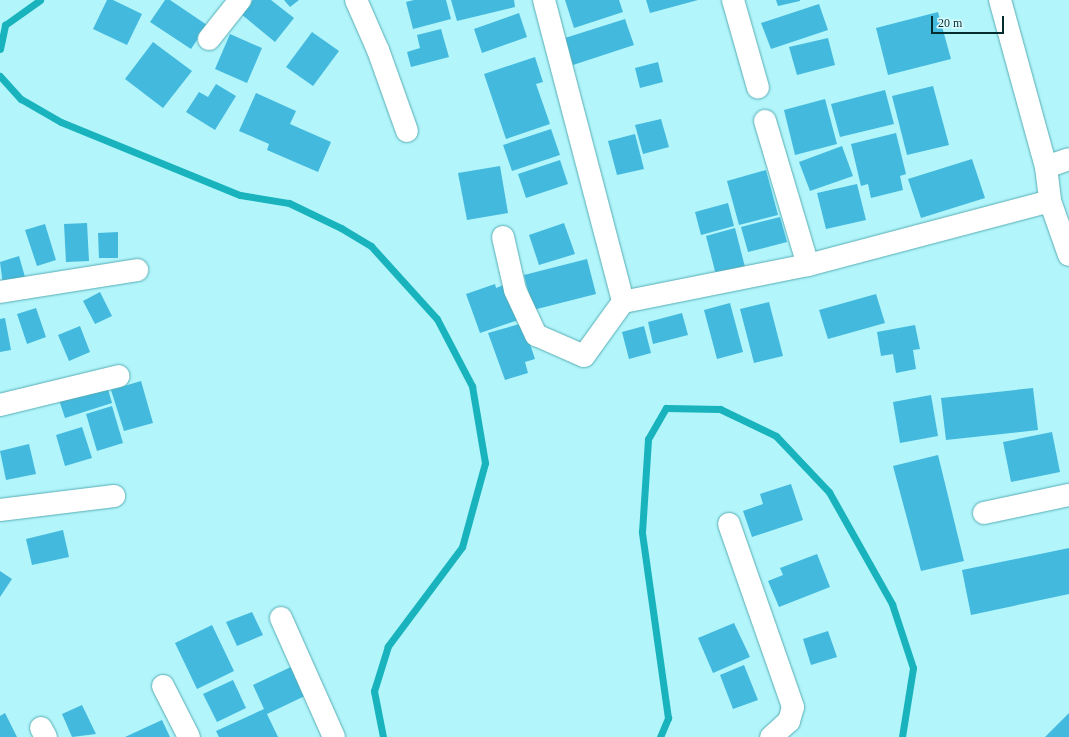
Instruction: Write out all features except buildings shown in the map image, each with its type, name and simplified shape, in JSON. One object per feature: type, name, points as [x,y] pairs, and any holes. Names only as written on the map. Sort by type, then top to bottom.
[{"type":"street","points":[[209,39],[240,0]]},
{"type":"street","points":[[356,0],[378,50],[407,131]]},
{"type":"street","points":[[544,0],[623,302]]},
{"type":"street","points":[[734,0],[758,88]]},
{"type":"street","points":[[1000,0],[1046,167],[1050,201],[1069,255]]},
{"type":"street","points":[[765,121],[808,265]]},
{"type":"street","points":[[1046,167],[1069,159]]},
{"type":"street","points":[[503,237],[515,290],[536,335],[548,342],[563,345],[584,356],[623,302],[808,265],[1050,201]]},
{"type":"street","points":[[0,292],[137,270]]},
{"type":"street","points":[[0,405],[118,376]]},
{"type":"street","points":[[984,513],[1069,495]]},
{"type":"street","points":[[0,510],[114,496]]},
{"type":"street","points":[[729,524],[793,707],[789,722],[771,737]]},
{"type":"street","points":[[281,618],[334,737]]},
{"type":"street","points":[[162,686],[189,737]]},
{"type":"waterway","points":[[0,49],[5,25],[40,0]]},
{"type":"waterway","points":[[0,76],[21,99],[61,122],[240,195],[289,203],[341,228],[371,246],[437,319],[472,386],[485,463],[462,547],[388,646],[374,691],[383,737]]},
{"type":"waterway","points":[[660,737],[668,718],[642,532],[648,439],[666,408],[720,409],[776,436],[829,492],[892,604],[913,668],[902,737]]}]
